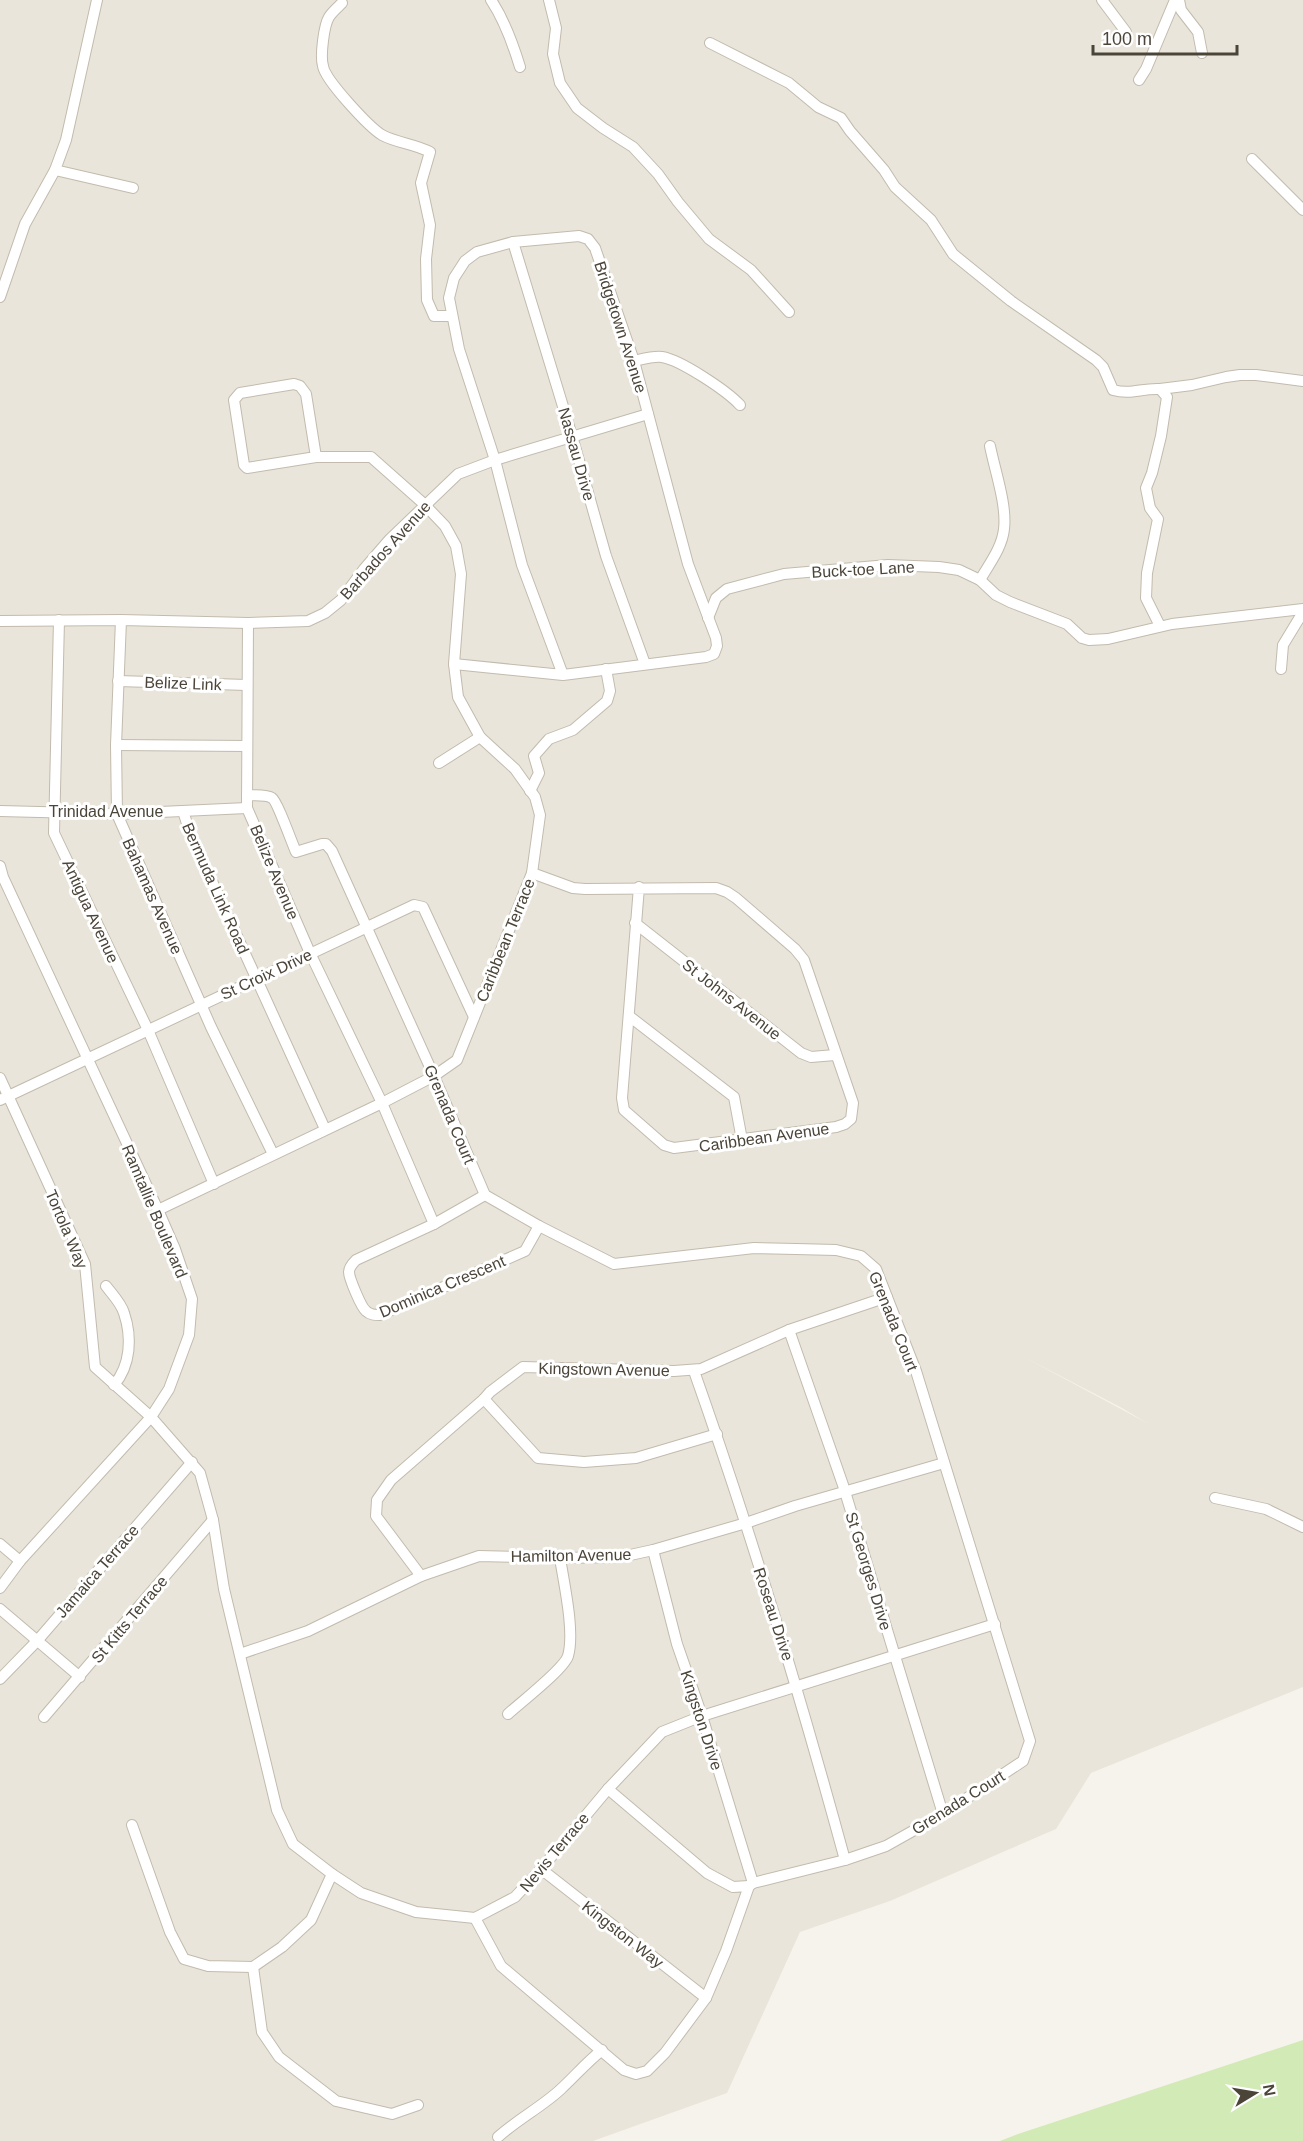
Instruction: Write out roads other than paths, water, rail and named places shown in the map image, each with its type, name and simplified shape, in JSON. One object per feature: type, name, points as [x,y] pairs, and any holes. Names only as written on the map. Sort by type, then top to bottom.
[{"type":"street","points":[[0,297],[25,224],[55,170],[66,140],[97,0]]},
{"type":"street","points":[[491,0],[508,33],[520,67]]},
{"type":"street","points":[[549,0],[556,27],[554,54],[560,82],[577,108],[633,147],[658,174],[709,239],[751,270],[789,312]]},
{"type":"street","points":[[1102,0],[1126,32]]},
{"type":"street","points":[[1177,0],[1181,10],[1198,32],[1202,53]]},
{"type":"street","points":[[1139,80],[1177,0]]},
{"type":"street","points":[[342,3],[328,17],[322,48],[323,68],[350,105],[384,136],[430,152],[421,183],[430,225],[426,259],[427,300],[434,316],[451,316]]},
{"type":"street","points":[[710,43],[789,83],[818,106],[841,118],[896,187],[931,220],[953,254],[1011,301],[1096,360],[1103,367],[1113,390],[1127,393],[1144,388],[1160,389],[1192,385],[1240,375],[1303,381]]},
{"type":"street","points":[[1252,159],[1303,210]]},
{"type":"street","points":[[55,170],[133,188]]},
{"type":"street","name":"Bridgetown Avenue","points":[[563,675],[522,565],[495,460],[459,349],[451,316],[449,298],[454,278],[465,261],[477,252],[513,242],[579,236],[588,239],[595,248],[634,361],[681,540],[717,646],[714,654],[706,657],[645,664]]},
{"type":"street","name":"Nassau Drive","points":[[513,242],[606,556],[645,664]]},
{"type":"street","points":[[634,361],[653,357],[672,360],[729,394],[740,405]]},
{"type":"street","name":"Caribbean Terrace","points":[[158,1210],[382,1103],[434,1076],[457,1060],[532,873],[540,815],[535,797],[514,770],[480,737],[458,697],[454,664],[461,562],[456,546],[445,526],[371,457],[316,458],[247,468],[244,465],[234,400],[240,393],[294,384],[300,386],[306,394],[316,458]]},
{"type":"street","points":[[1160,389],[1167,397],[1159,446],[1146,488],[1150,508],[1158,519],[1147,573],[1146,598],[1160,626]]},
{"type":"street","name":"Barbados Avenue","points":[[0,621],[121,620],[248,623],[308,621],[325,613],[341,600],[364,569],[424,504],[458,474],[495,460],[648,414]]},
{"type":"street","points":[[980,580],[996,552],[1004,530],[1003,509],[990,446]]},
{"type":"street","name":"Buck-toe Lane","points":[[708,618],[716,598],[727,589],[784,574],[888,565],[959,570],[980,580],[996,595],[1067,624],[1082,638],[1089,640],[1108,639],[1160,626],[1303,610]]},
{"type":"street","points":[[1281,669],[1283,645],[1303,610]]},
{"type":"street","name":"Antigua Avenue","points":[[59,620],[54,833],[148,1030],[214,1184]]},
{"type":"street","name":"Bahamas Avenue","points":[[121,620],[116,745],[117,814],[201,1005],[273,1154]]},
{"type":"street","name":"Belize Avenue","points":[[248,623],[247,808],[310,953],[382,1103]]},
{"type":"street","points":[[454,664],[563,675],[645,664]]},
{"type":"street","points":[[530,791],[538,774],[534,756],[537,751],[543,748],[549,739],[573,730],[607,701],[610,691],[606,669]]},
{"type":"street","name":"Belize Link","points":[[118,681],[248,685]]},
{"type":"street","points":[[439,763],[480,737]]},
{"type":"street","points":[[116,745],[247,746]]},
{"type":"street","name":"Grenada Court","points":[[247,795],[268,796],[276,801],[296,852],[322,844],[326,844],[332,851],[485,1195],[539,1226],[614,1264],[754,1248],[836,1250],[861,1256],[876,1269],[916,1371],[1030,1741],[1023,1761],[943,1814],[886,1846],[845,1860],[751,1885],[733,1887],[707,1873],[608,1789]]},
{"type":"street","name":"Trinidad Avenue","points":[[0,811],[117,814],[247,808]]},
{"type":"street","name":"Bermuda Link Road","points":[[183,811],[190,833],[326,1129]]},
{"type":"street","name":"Ramtallie Boulevard","points":[[0,866],[3,877],[158,1210],[175,1249],[192,1299],[189,1335],[169,1389],[151,1417],[20,1561],[0,1588]]},
{"type":"street","name":"Caribbean Avenue","points":[[532,873],[573,888],[639,887],[716,888],[727,892],[744,905],[795,949],[804,960],[853,1104],[851,1119],[836,1127],[674,1148],[664,1145],[624,1110],[622,1098],[639,887]]},
{"type":"street","name":"St Croix Drive","points":[[4,1098],[414,905],[423,907],[474,1017]]},
{"type":"street","name":"St Johns Avenue","points":[[635,923],[801,1053],[811,1057],[835,1055]]},
{"type":"street","points":[[629,1016],[734,1097],[742,1140]]},
{"type":"street","name":"Tortola Way","points":[[0,1078],[4,1098],[85,1264],[95,1367],[151,1417]]},
{"type":"street","points":[[382,1103],[434,1224]]},
{"type":"street","name":"Dominica Crescent","points":[[485,1195],[434,1224],[356,1260],[349,1271],[366,1311],[380,1315],[525,1251],[539,1226]]},
{"type":"street","points":[[106,1286],[124,1312],[130,1350],[122,1372],[114,1385]]},
{"type":"street","name":"Kingstown Avenue","points":[[421,1576],[376,1516],[377,1500],[391,1480],[490,1392],[523,1367],[694,1371],[789,1330],[887,1297]]},
{"type":"street","name":"St Georges Drive","points":[[789,1330],[846,1493],[943,1814]]},
{"type":"street","name":"Roseau Drive","points":[[694,1371],[717,1434],[797,1685],[845,1860]]},
{"type":"street","points":[[484,1399],[538,1458],[584,1462],[636,1458],[717,1434]]},
{"type":"street","points":[[151,1417],[200,1473],[213,1521],[224,1589],[256,1729],[277,1810],[293,1844],[361,1893],[416,1912],[475,1918],[501,1966],[624,2070],[636,2074],[647,2071],[664,2053],[706,1998],[751,1885]]},
{"type":"street","name":"Jamaica Terrace","points":[[0,1679],[37,1641],[192,1462]]},
{"type":"street","name":"Hamilton Avenue","points":[[240,1654],[308,1632],[421,1576],[479,1556],[621,1557],[746,1523],[795,1506],[944,1463]]},
{"type":"street","points":[[1215,1498],[1266,1509],[1303,1527]]},
{"type":"street","name":"St Kitts Terrace","points":[[44,1717],[213,1521]]},
{"type":"street","points":[[0,1544],[20,1561]]},
{"type":"street","name":"Kingston Drive","points":[[653,1550],[677,1644],[702,1716],[751,1885]]},
{"type":"street","points":[[508,1714],[559,1669],[568,1657],[570,1632],[560,1558]]},
{"type":"street","points":[[0,1609],[80,1677]]},
{"type":"street","name":"Nevis Terrace","points":[[475,1918],[515,1897],[542,1869],[608,1789],[662,1732],[702,1716],[797,1685],[995,1624]]},
{"type":"street","points":[[132,1826],[170,1932],[184,1959],[208,1966],[253,1967],[282,1947],[311,1920],[332,1874]]},
{"type":"street","name":"Kingston Way","points":[[542,1869],[706,1998]]},
{"type":"street","points":[[253,1967],[262,2032],[279,2057],[336,2101],[392,2114],[418,2105]]},
{"type":"street","points":[[498,2137],[561,2089],[581,2067],[602,2050]]}]
